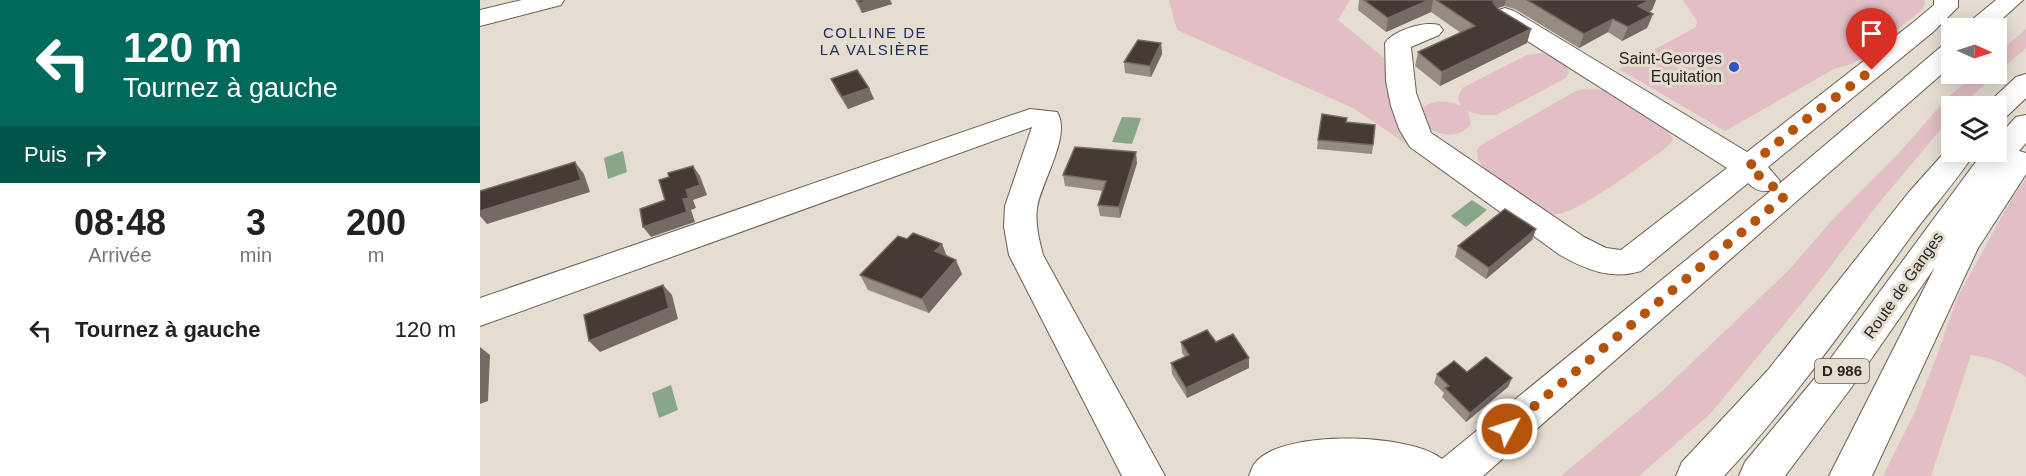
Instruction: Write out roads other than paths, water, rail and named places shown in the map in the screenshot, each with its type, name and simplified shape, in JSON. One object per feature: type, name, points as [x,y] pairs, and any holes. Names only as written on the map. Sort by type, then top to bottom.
[{"type":"main road","points":[[480,18],[515,4],[552,0]]},
{"type":"main road","points":[[1430,30],[1398,43],[1398,77],[1410,121],[1420,140],[1572,246],[1593,258],[1613,264],[1629,262],[1925,26],[1946,7],[1946,0]]},
{"type":"main road","points":[[1989,18],[2011,0]]},
{"type":"main road","points":[[1505,16],[1748,167],[1785,196]]},
{"type":"main road","points":[[1453,476],[1785,196],[1941,61]]},
{"type":"main road","points":[[2007,101],[2026,83]]},
{"type":"main road","points":[[480,312],[1030,118],[1047,119],[1048,128],[1032,170],[1020,217],[1026,255],[1144,476]]},
{"type":"main road","name":"Route de Ganges","points":[[1760,476],[1838,377],[1986,170],[2026,124]]},
{"type":"main road","points":[[1850,476],[1875,430],[1963,244],[2026,151]]},
{"type":"main road","name":"D 986","points":[[1697,476],[1740,432],[1769,397],[1950,162]]},
{"type":"main road","points":[[1270,476],[1291,464],[1318,459],[1349,458],[1406,462],[1419,466],[1431,476]]},
{"type":"place","name":"Saint-Georges Equitation","points":[[1734,67]]},
{"type":"district","name":"COLLINE DE LA VALSIÈRE","points":[[875,42]]}]
